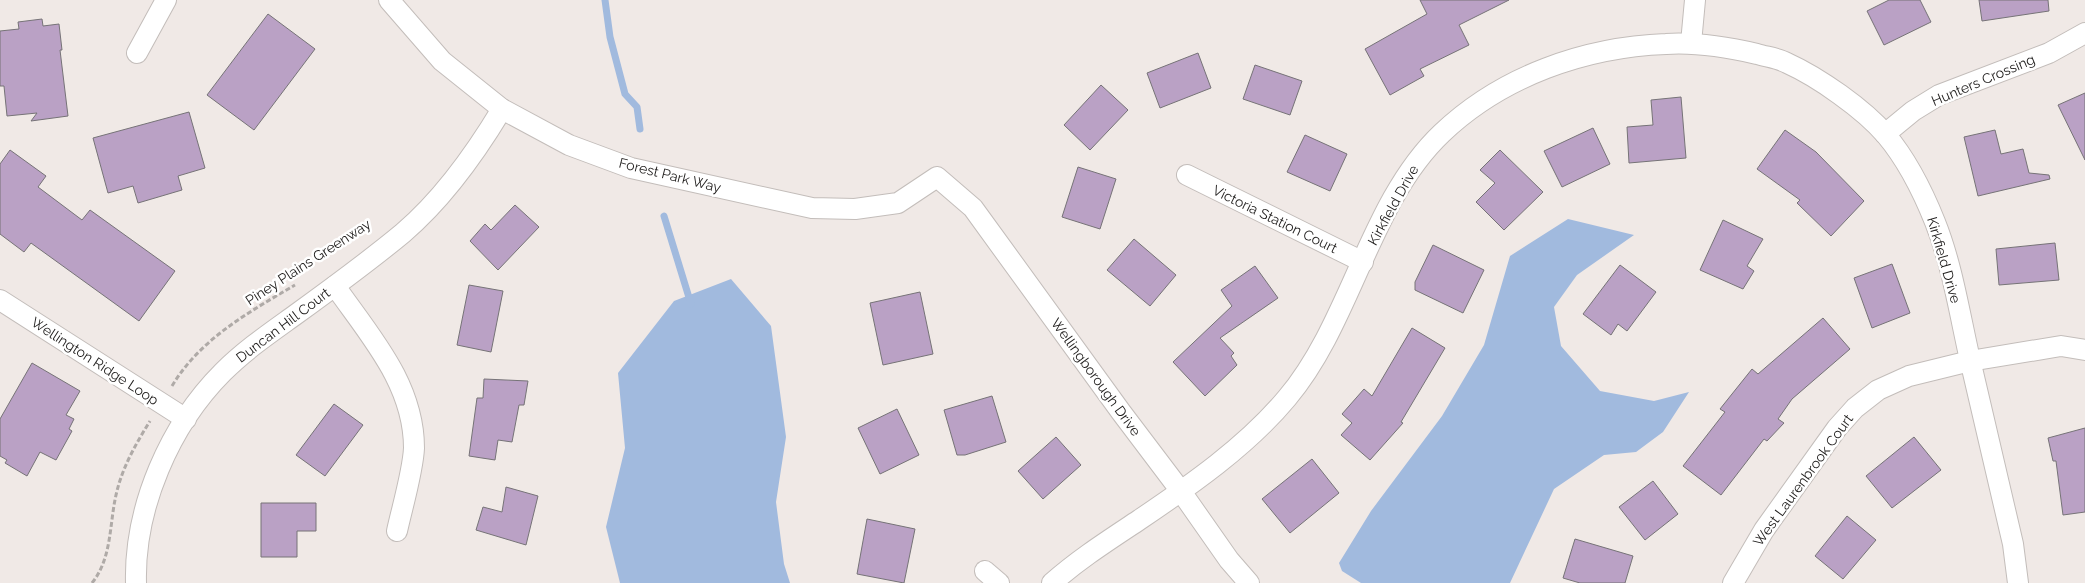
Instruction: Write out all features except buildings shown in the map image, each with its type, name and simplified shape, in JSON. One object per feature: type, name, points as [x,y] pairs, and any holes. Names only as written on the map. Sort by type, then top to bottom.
[{"type":"street","points":[[137,53],[166,0]]},
{"type":"street","name":"Forest Park Way","points":[[389,0],[442,61],[502,109],[569,145],[631,168],[812,208],[855,209],[898,203],[937,177]]},
{"type":"street","points":[[1691,42],[1695,0]]},
{"type":"street","name":"Hunters Crossing","points":[[1885,134],[1913,111],[1939,95],[2049,53],[2085,33]]},
{"type":"street","name":"Kirkfield Drive","points":[[1052,583],[1092,552],[1180,490],[1256,431],[1288,397],[1315,358],[1395,195],[1418,160],[1442,133],[1476,105],[1542,69],[1600,51],[1645,45],[1691,42],[1736,49],[1785,61],[1841,95],[1885,134],[1911,172],[1937,225],[1950,271],[2013,544],[2018,583]]},
{"type":"street","name":"Duncan Hill Court","points":[[136,583],[141,522],[149,492],[186,419],[207,390],[242,355],[404,232],[433,204],[458,173],[489,131],[502,109]]},
{"type":"street","name":"Victoria Station Court","points":[[1187,175],[1363,262]]},
{"type":"street","name":"Wellingborough Drive","points":[[937,177],[973,208],[1180,490],[1229,560],[1249,583]]},
{"type":"street","points":[[335,286],[389,363],[408,403],[414,449],[397,531]]},
{"type":"street","name":"Wellington Ridge Loop","points":[[2,305],[186,419]]},
{"type":"street","name":"West Laurenbrook Court","points":[[1733,583],[1764,530],[1837,428],[1855,408],[1878,390],[1909,376],[1970,361],[2061,346],[2085,350]]},
{"type":"path","name":"Piney Plains Greenway","points":[[170,389],[179,373],[222,331],[302,281]]},
{"type":"path","points":[[92,583],[104,560],[110,541],[119,484],[135,448],[153,417]]},
{"type":"water","points":[[1568,219],[1634,235],[1577,275],[1554,307],[1561,346],[1600,391],[1654,401],[1689,392],[1663,432],[1636,452],[1604,455],[1554,489],[1510,583],[1361,583],[1342,571],[1339,563],[1371,511],[1442,416],[1484,345],[1510,256]]},
{"type":"water","points":[[731,279],[771,326],[786,437],[776,502],[784,564],[790,583],[620,583],[606,527],[625,448],[618,373],[674,301]]},
{"type":"waterway","points":[[605,0],[610,37],[625,94],[637,107],[640,129]]},
{"type":"waterway","points":[[664,216],[691,304]]}]
